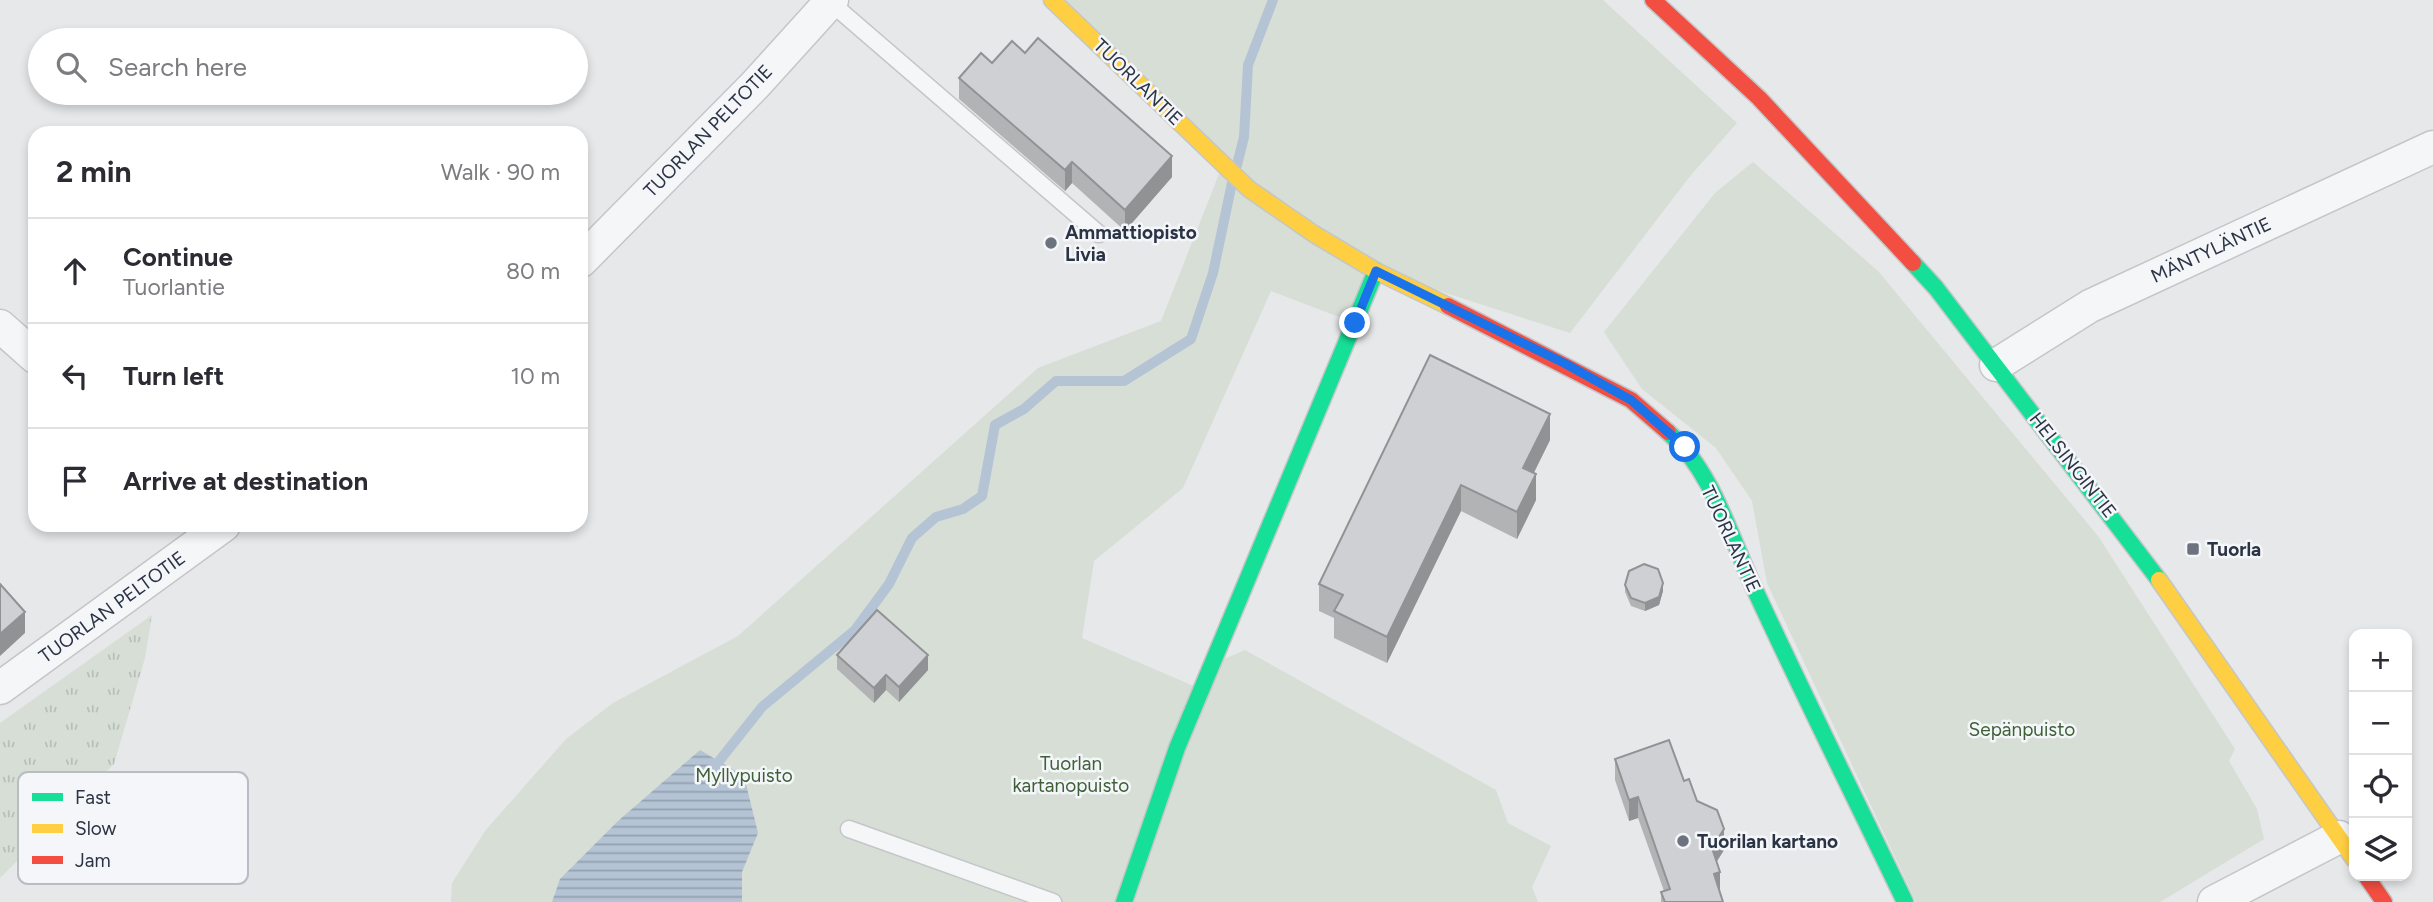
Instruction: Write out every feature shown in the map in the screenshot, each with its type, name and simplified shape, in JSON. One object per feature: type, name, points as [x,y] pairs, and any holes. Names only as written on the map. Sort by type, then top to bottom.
[{"type":"street","name":"TUORLANTIE","points":[[1052,0],[1248,189],[1314,234],[1376,271],[1564,363],[1631,400],[1685,447],[1720,509],[1754,588],[1905,902]]},
{"type":"street","name":"HELSINGINTIE","points":[[1653,0],[1759,98],[1936,288],[2131,540],[2347,848]]},
{"type":"street","name":"TUORLAN PELTOTIE","points":[[588,254],[755,85],[831,1]]},
{"type":"street","name":"MÄNTYLÄNTIE","points":[[1996,365],[2090,306],[2433,147]]},
{"type":"street","points":[[1124,902],[1177,748],[1376,271]]},
{"type":"street","points":[[0,326],[28,350]]},
{"type":"street","name":"TUORLAN PELTOTIE","points":[[0,688],[214,532]]},
{"type":"street","points":[[2214,902],[2347,848]]},
{"type":"street","points":[[2369,881],[2384,902]]},
{"type":"lane","points":[[831,1],[1099,234]]},
{"type":"lane","points":[[849,829],[1053,902]]},
{"type":"green space","points":[[1052,0],[1603,0],[1737,123],[1691,175],[1570,333],[1377,271],[1355,323],[1271,291],[1183,488],[1094,561],[1082,638],[1203,690],[1215,663],[1245,650],[1496,790],[1508,823],[1551,846],[1532,887],[1538,902],[451,902],[452,883],[485,831],[566,739],[613,703],[738,636],[1038,368],[1161,321],[1223,164]]},
{"type":"green space","name":"Sepänpuisto","points":[[1753,162],[1878,271],[2098,536],[2235,749],[2229,761],[2257,809],[2264,839],[2160,902],[1916,902],[1767,583],[1752,501],[1716,448],[1642,389],[1604,332],[1715,193]]},
{"type":"green space","points":[[152,615],[145,658],[114,764],[106,772],[18,772],[18,860],[0,878],[0,723]]},
{"type":"water","points":[[700,750],[744,776],[758,833],[742,872],[742,902],[552,902],[560,879],[618,821]]},
{"type":"building","points":[[1038,38],[1172,156],[1125,210],[1072,162],[1065,170],[959,78],[981,53],[992,63],[1012,41],[1025,53]]},
{"type":"building","points":[[1430,355],[1550,414],[1523,468],[1536,474],[1517,512],[1461,485],[1387,637],[1334,611],[1343,595],[1319,584]]},
{"type":"building","points":[[1644,564],[1658,569],[1663,583],[1659,597],[1645,603],[1631,598],[1625,585],[1629,571]]},
{"type":"building","points":[[0,584],[25,612],[0,634]]},
{"type":"building","points":[[877,610],[928,655],[899,687],[886,675],[874,688],[837,655]]},
{"type":"building","name":"Tuorilan kartano","points":[[1669,740],[1684,781],[1689,779],[1697,801],[1717,810],[1724,829],[1712,848],[1720,872],[1714,874],[1723,902],[1665,902],[1661,892],[1670,889],[1638,797],[1629,800],[1615,759]]},
{"type":"waterway","points":[[1237,165],[1244,137],[1248,65],[1273,0]]},
{"type":"waterway","points":[[712,770],[762,707],[855,630],[889,584],[912,538],[936,517],[963,509],[982,496],[995,425],[1024,409],[1056,381],[1124,381],[1191,339],[1213,273],[1232,183]]},
{"type":"traffic: fast","points":[[1913,263],[1936,288],[2159,580]]},
{"type":"traffic: fast","points":[[1124,902],[1177,748],[1376,271]]},
{"type":"traffic: fast","points":[[1668,432],[1684,448],[1709,485],[1773,629],[1905,902]]},
{"type":"traffic: slow","points":[[1052,0],[1249,189],[1314,234],[1376,271],[1448,306]]},
{"type":"traffic: slow","points":[[2159,580],[2349,852]]},
{"type":"traffic: jam","points":[[1653,0],[1759,98],[1913,263]]},
{"type":"traffic: jam","points":[[1448,306],[1631,400],[1668,432]]},
{"type":"traffic: jam","points":[[2369,881],[2384,902]]},
{"type":"place","name":"Ammattiopisto Livia","points":[[1051,243]]},
{"type":"place","name":"Tuorla","points":[[2193,549]]},
{"type":"place","name":"Tuorilan kartano","points":[[1683,841]]},
{"type":"route","points":[[1355,323],[1376,271],[1564,363],[1631,400],[1685,447]]},
{"type":"park label","name":"Tuorlan kartanopuisto","points":[[1071,774]]},
{"type":"park label","name":"Myllypuisto","points":[[744,775]]}]
